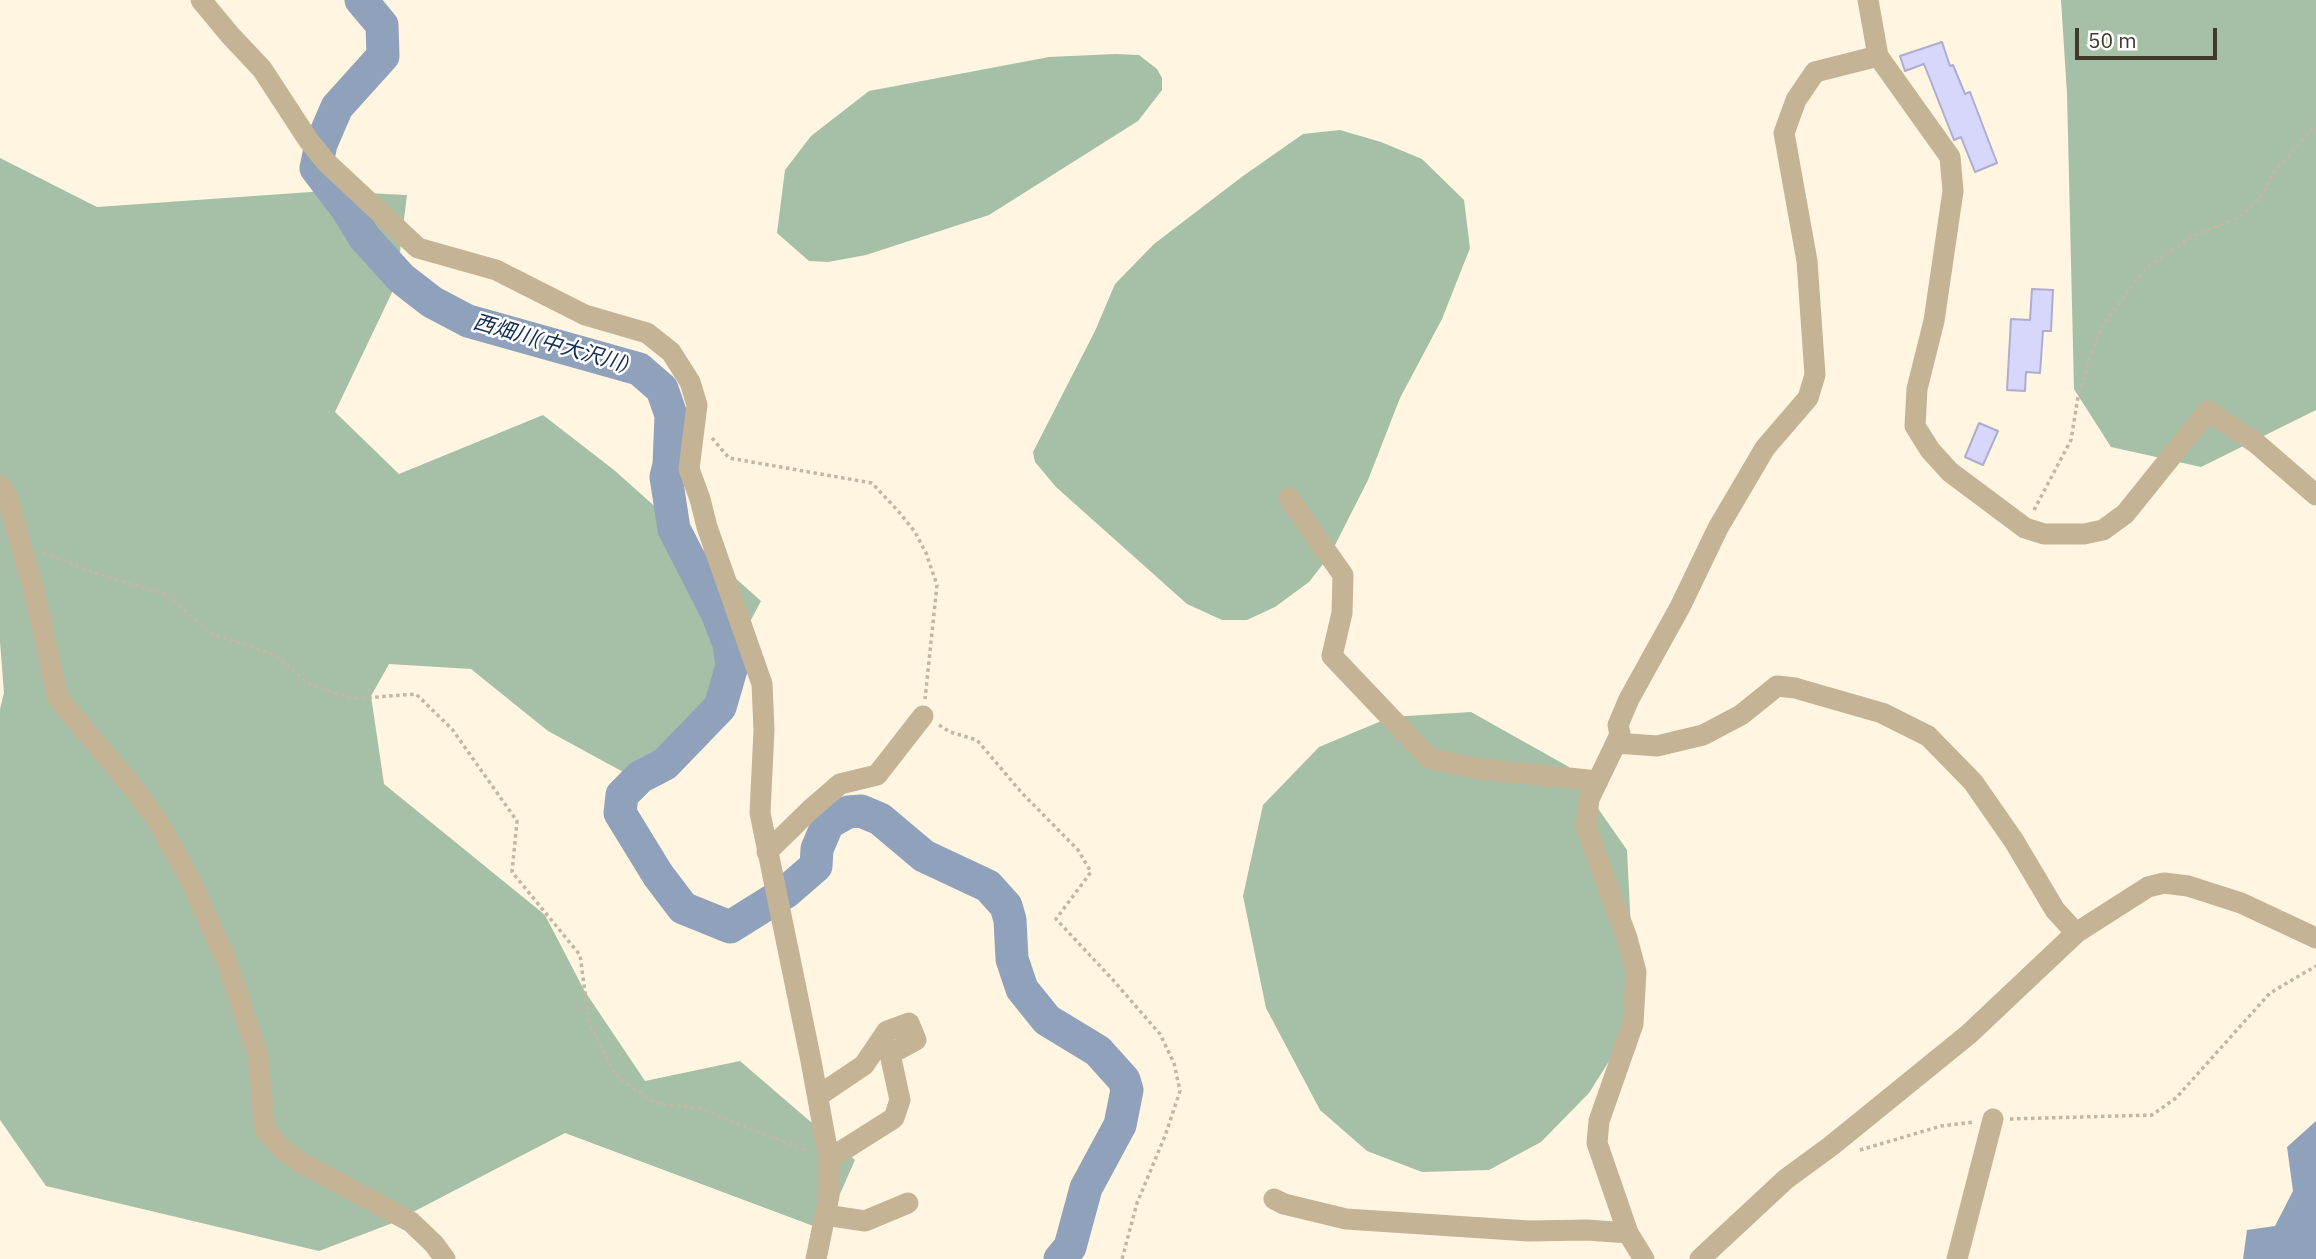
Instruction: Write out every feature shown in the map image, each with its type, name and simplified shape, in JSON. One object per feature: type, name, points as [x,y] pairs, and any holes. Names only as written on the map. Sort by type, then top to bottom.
[{"type":"street","points":[[201,0],[262,69],[326,162],[418,248],[496,270],[585,316],[647,333],[671,352],[690,382],[697,405],[697,420],[689,469],[762,684],[764,730],[760,813],[829,1159],[829,1196],[816,1259]]},
{"type":"street","points":[[1868,0],[1878,55],[1950,157],[1954,191],[1934,321],[1917,389],[1915,426],[1930,450],[1950,472],[2025,528],[2044,534],[2084,534],[2103,530],[2125,514],[2208,411],[2256,443],[2316,495]]},
{"type":"street","points":[[1644,1259],[1629,1233],[1597,1143],[1599,1121],[1633,1024],[1636,972],[1627,939],[1586,827],[1590,799],[1620,734],[1618,725],[1629,699],[1680,607],[1718,527],[1765,448],[1808,398],[1815,376],[1807,261],[1784,133],[1796,100],[1815,72],[1878,55]]},
{"type":"street","points":[[0,486],[8,499],[36,598],[58,698],[159,823],[191,881],[228,964],[258,1056],[265,1130],[284,1151],[300,1162],[411,1222],[445,1259]]},
{"type":"street","points":[[1289,498],[1343,575],[1342,613],[1332,656],[1429,758],[1479,769],[1598,781]]},
{"type":"street","points":[[1616,743],[1657,746],[1703,735],[1741,715],[1777,686],[1795,688],[1882,713],[1928,736],[1973,782],[2014,841],[2055,910],[2076,933]]},
{"type":"street","points":[[768,852],[840,784],[877,775],[923,716]]},
{"type":"street","points":[[1700,1259],[1786,1180],[1969,1034],[2076,933],[2148,887],[2164,883],[2188,886],[2241,903],[2316,938]]},
{"type":"street","points":[[818,1096],[864,1066],[887,1031],[909,1023],[916,1040],[890,1055],[900,1100],[894,1118],[829,1159]]},
{"type":"street","points":[[1957,1259],[1993,1119]]},
{"type":"street","points":[[1274,1199],[1284,1204],[1346,1219],[1529,1231],[1587,1230],[1629,1233]]},
{"type":"street","points":[[825,1214],[865,1221],[908,1203]]},
{"type":"path","points":[[2025,528],[2071,440],[2079,391],[2096,340],[2108,318],[2147,267],[2191,237],[2239,217],[2246,211],[2260,198],[2275,170],[2316,126]]},
{"type":"path","points":[[697,420],[729,458],[872,483],[915,532],[926,553],[937,585],[923,716],[950,732],[977,740],[1021,792],[1079,850],[1091,872],[1056,919],[1160,1034],[1174,1063],[1180,1091],[1165,1136],[1137,1203],[1122,1259]]},
{"type":"path","points":[[20,542],[95,573],[167,595],[209,633],[275,654],[308,683],[351,699],[416,694],[452,729],[517,821],[512,872],[580,955],[589,1022],[615,1075],[654,1103],[698,1108],[829,1159]]},
{"type":"path","points":[[1856,1151],[1941,1126],[1993,1119],[2152,1115],[2176,1098],[2270,993],[2316,966]]},
{"type":"green space","points":[[2061,0],[2316,0],[2316,410],[2201,467],[2111,447],[2074,389],[2067,94]]},
{"type":"green space","points":[[1139,55],[1157,69],[1162,78],[1162,90],[1138,121],[989,215],[866,255],[828,262],[809,261],[777,233],[785,170],[811,136],[869,91],[1049,57]]},
{"type":"green space","points":[[1340,130],[1381,142],[1422,159],[1464,200],[1470,248],[1442,319],[1400,398],[1368,480],[1330,555],[1309,582],[1275,607],[1247,620],[1222,620],[1187,604],[1056,487],[1035,462],[1033,452],[1095,331],[1115,284],[1154,244],[1303,134]]},
{"type":"green space","points":[[0,158],[97,207],[325,191],[407,195],[396,284],[335,412],[399,474],[543,415],[614,470],[761,601],[700,716],[638,780],[548,731],[471,669],[389,664],[371,696],[384,784],[545,915],[584,990],[645,1081],[740,1061],[855,1160],[824,1230],[565,1133],[390,1224],[319,1251],[46,1186],[0,1120],[0,709],[4,693],[0,642]]},
{"type":"green space","points":[[1471,712],[1569,767],[1627,850],[1634,992],[1618,1047],[1589,1093],[1541,1142],[1489,1170],[1422,1172],[1367,1151],[1320,1110],[1266,1008],[1243,896],[1263,805],[1319,747],[1391,717]]},
{"type":"water","points":[[2316,1121],[2316,1259],[2243,1259],[2247,1230],[2275,1226],[2293,1191],[2287,1147]]},
{"type":"building","points":[[1942,42],[1950,66],[1953,65],[1965,94],[1970,92],[1997,163],[1975,172],[1961,137],[1954,140],[1924,64],[1905,71],[1900,56]]},
{"type":"building","points":[[2032,289],[2053,290],[2051,331],[2043,331],[2040,373],[2026,372],[2025,391],[2007,390],[2011,319],[2030,320]]},
{"type":"building","points":[[1979,423],[1998,431],[1983,465],[1965,457]]},
{"type":"waterway","name":"西畑川(中大沢川)","points":[[361,0],[382,25],[383,56],[337,107],[321,144],[316,168],[364,237],[401,278],[432,302],[468,321],[639,369],[662,389],[671,415],[666,477],[674,529],[717,613],[729,644],[732,666],[720,707],[665,764],[640,777],[622,795],[620,813],[658,875],[683,908],[730,927],[786,892],[816,866],[817,849],[828,823],[848,812],[861,811],[880,819],[924,856],[988,886],[1006,906],[1010,920],[1012,959],[1022,989],[1047,1020],[1098,1051],[1124,1080],[1127,1090],[1120,1125],[1086,1188],[1070,1247],[1060,1259]]}]
